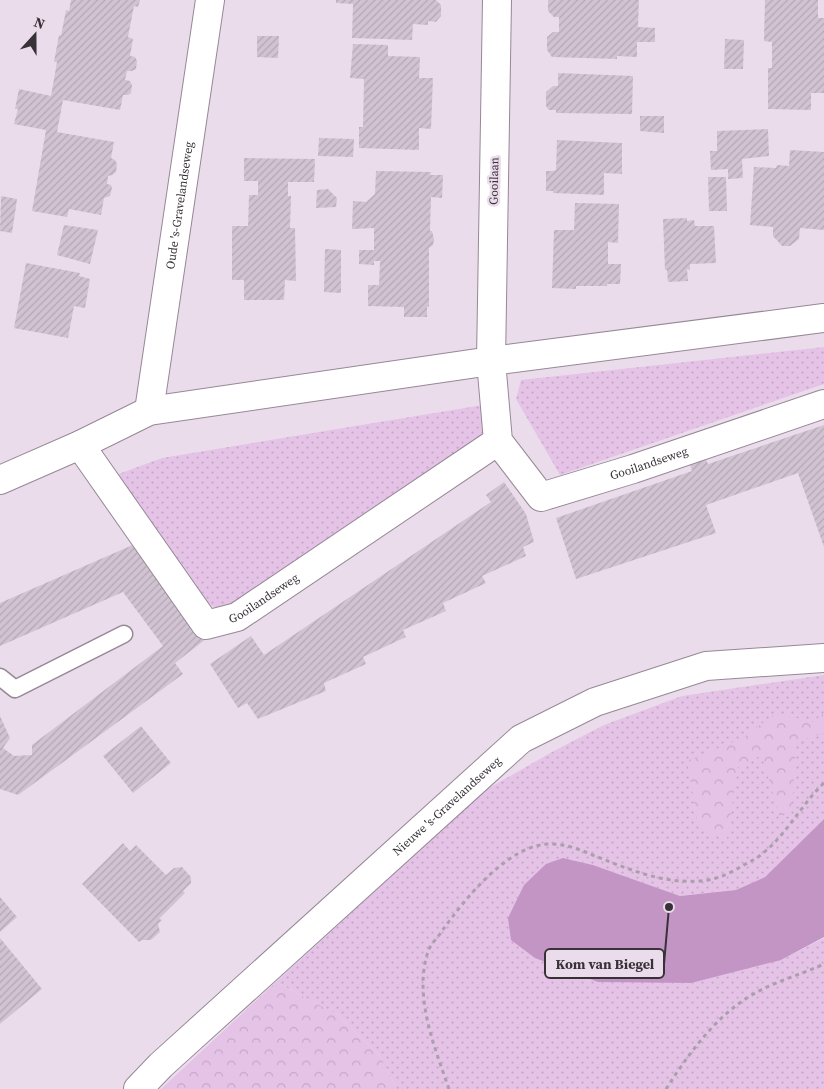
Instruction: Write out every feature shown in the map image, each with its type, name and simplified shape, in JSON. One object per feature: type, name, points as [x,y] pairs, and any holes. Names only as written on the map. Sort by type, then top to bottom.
[{"type":"street","name":"Oude 's-Gravelandseweg","points":[[149,411],[173,237],[210,0]]},
{"type":"street","name":"Gooilaan","points":[[491,362],[497,0]]},
{"type":"street","points":[[0,480],[80,445],[149,411],[491,362],[824,318]]},
{"type":"street","points":[[491,362],[498,441]]},
{"type":"street","name":"Gooilandseweg","points":[[80,445],[206,625],[237,617],[498,441],[541,497],[642,466],[824,404]]},
{"type":"street","name":"Nieuwe 's-Gravelandseweg","points":[[138,1089],[161,1065],[521,739],[595,702],[706,666],[824,658]]},
{"type":"lane","points":[[0,677],[15,689],[124,634]]},
{"type":"path","points":[[449,1089],[431,1036],[424,1005],[424,970],[429,950],[473,890],[488,876],[513,856],[535,846],[551,844],[577,849],[649,876],[676,881],[708,880],[729,874],[762,854],[786,829],[812,794],[824,783]]},
{"type":"path","points":[[666,1089],[686,1059],[724,1016],[750,997],[768,987],[824,964]]},
{"type":"green space","points":[[824,347],[824,384],[560,475],[516,399],[521,380]]},
{"type":"green space","points":[[483,405],[486,435],[227,611],[209,605],[116,475],[162,458]]},
{"type":"green space","points":[[824,675],[824,819],[765,877],[736,890],[680,896],[593,865],[563,858],[781,960],[824,938],[824,1089],[397,1089],[380,1056],[338,1015],[276,982],[484,791],[552,752],[604,725],[682,696]]},
{"type":"green space","points":[[776,713],[813,722],[824,713],[824,733],[796,742],[792,808],[780,819],[762,755],[738,767],[727,839],[699,829],[687,761],[743,738]]},
{"type":"green space","points":[[276,982],[338,1015],[380,1056],[397,1089],[161,1089]]},
{"type":"shaded area","points":[[824,819],[824,937],[781,960],[691,983],[598,982],[535,958],[511,940],[508,918],[524,885],[546,864],[563,858],[593,865],[680,896],[736,890],[765,877]]},
{"type":"building","points":[[71,0],[140,0],[138,7],[134,6],[128,37],[133,39],[130,56],[135,57],[137,61],[136,69],[127,71],[125,80],[130,81],[132,85],[131,93],[123,95],[120,110],[63,100],[57,132],[114,142],[111,158],[117,164],[116,172],[108,176],[107,184],[111,185],[112,188],[110,196],[104,198],[101,215],[69,209],[67,217],[32,211],[46,130],[14,124],[18,109],[15,109],[19,89],[51,96],[57,62],[54,62],[59,35],[61,36],[66,10],[69,11]]},
{"type":"building","points":[[336,0],[436,0],[441,5],[441,16],[436,22],[428,21],[428,25],[413,24],[412,40],[352,38],[353,4],[336,3]]},
{"type":"building","points":[[548,0],[639,0],[638,27],[655,28],[655,42],[637,42],[637,57],[617,56],[617,59],[552,57],[547,50],[547,37],[553,32],[559,32],[559,17],[554,17],[548,11]]},
{"type":"building","points":[[765,0],[818,0],[818,18],[824,18],[824,93],[811,93],[811,110],[768,109],[768,68],[772,68],[772,42],[764,41]]},
{"type":"building","points":[[257,36],[279,36],[278,58],[257,57]]},
{"type":"building","points":[[725,39],[744,40],[743,69],[724,69]]},
{"type":"building","points":[[353,44],[388,45],[388,56],[420,57],[419,78],[433,78],[431,129],[419,128],[419,150],[359,148],[359,127],[363,127],[364,79],[350,78]]},
{"type":"building","points":[[558,73],[633,76],[632,114],[556,113],[556,110],[549,110],[546,106],[546,92],[553,86],[558,86]]},
{"type":"building","points":[[640,116],[664,116],[664,133],[640,131]]},
{"type":"building","points":[[768,129],[769,156],[742,159],[743,178],[728,179],[728,169],[711,170],[710,151],[717,151],[717,131]]},
{"type":"building","points":[[319,138],[354,139],[353,157],[318,156]]},
{"type":"building","points":[[557,140],[622,143],[622,174],[604,173],[604,195],[553,193],[553,191],[546,191],[546,171],[556,170]]},
{"type":"building","points":[[790,150],[824,152],[824,230],[800,228],[799,239],[790,246],[782,246],[773,236],[773,227],[750,225],[754,167],[776,168],[777,165],[789,166]]},
{"type":"building","points":[[244,158],[315,159],[314,182],[288,182],[288,196],[291,196],[290,228],[295,228],[296,281],[285,280],[284,300],[244,300],[244,280],[232,280],[232,226],[248,226],[249,195],[258,195],[258,181],[244,181]]},
{"type":"building","points":[[376,171],[431,172],[430,175],[443,175],[442,198],[431,197],[430,231],[432,231],[434,239],[433,245],[429,248],[429,307],[427,306],[427,317],[404,317],[404,307],[368,306],[368,285],[379,285],[380,261],[374,261],[374,265],[359,264],[359,250],[374,250],[374,228],[352,229],[353,201],[366,202],[375,194]]},
{"type":"building","points":[[708,177],[726,177],[727,211],[709,211]]},
{"type":"building","points":[[328,189],[337,198],[336,207],[316,208],[317,190]]},
{"type":"building","points":[[1,196],[17,199],[12,233],[0,231]]},
{"type":"building","points":[[575,203],[619,204],[618,243],[608,242],[608,264],[621,264],[620,284],[576,286],[576,289],[552,288],[554,230],[574,230]]},
{"type":"building","points":[[687,218],[687,221],[694,220],[695,226],[714,226],[716,263],[690,264],[690,270],[687,269],[688,281],[668,282],[667,270],[665,270],[663,219]]},
{"type":"building","points":[[64,225],[98,230],[90,264],[57,255]]},
{"type":"building","points":[[325,249],[341,250],[341,293],[324,292]]},
{"type":"building","points":[[26,263],[80,273],[79,276],[90,279],[85,308],[74,306],[68,338],[14,328]]},
{"type":"building","points":[[824,425],[824,547],[798,473],[706,505],[716,533],[576,579],[556,518],[692,471],[689,461],[704,456],[708,464]]},
{"type":"building","points":[[504,482],[526,514],[534,542],[523,547],[526,556],[482,576],[486,583],[443,603],[446,611],[403,630],[406,637],[363,657],[366,664],[324,683],[326,691],[258,719],[247,703],[238,708],[210,664],[251,636],[264,655],[491,502],[486,495]]},
{"type":"building","points":[[135,544],[141,556],[143,555],[206,639],[175,663],[183,674],[18,795],[0,789],[0,716],[10,738],[3,748],[14,756],[32,755],[32,745],[163,646],[123,592],[0,646],[0,603]]},
{"type":"building","points":[[141,726],[171,763],[133,793],[103,756]]},
{"type":"building","points":[[123,843],[130,851],[136,845],[166,875],[174,868],[182,867],[191,877],[191,883],[183,891],[185,893],[159,919],[162,920],[158,924],[160,932],[151,940],[139,942],[82,884]]},
{"type":"building","points":[[0,897],[17,917],[0,932]]},
{"type":"building","points":[[0,938],[42,989],[0,1024]]},
{"type":"place","name":"Kom van Biegel","points":[[669,907]]}]
